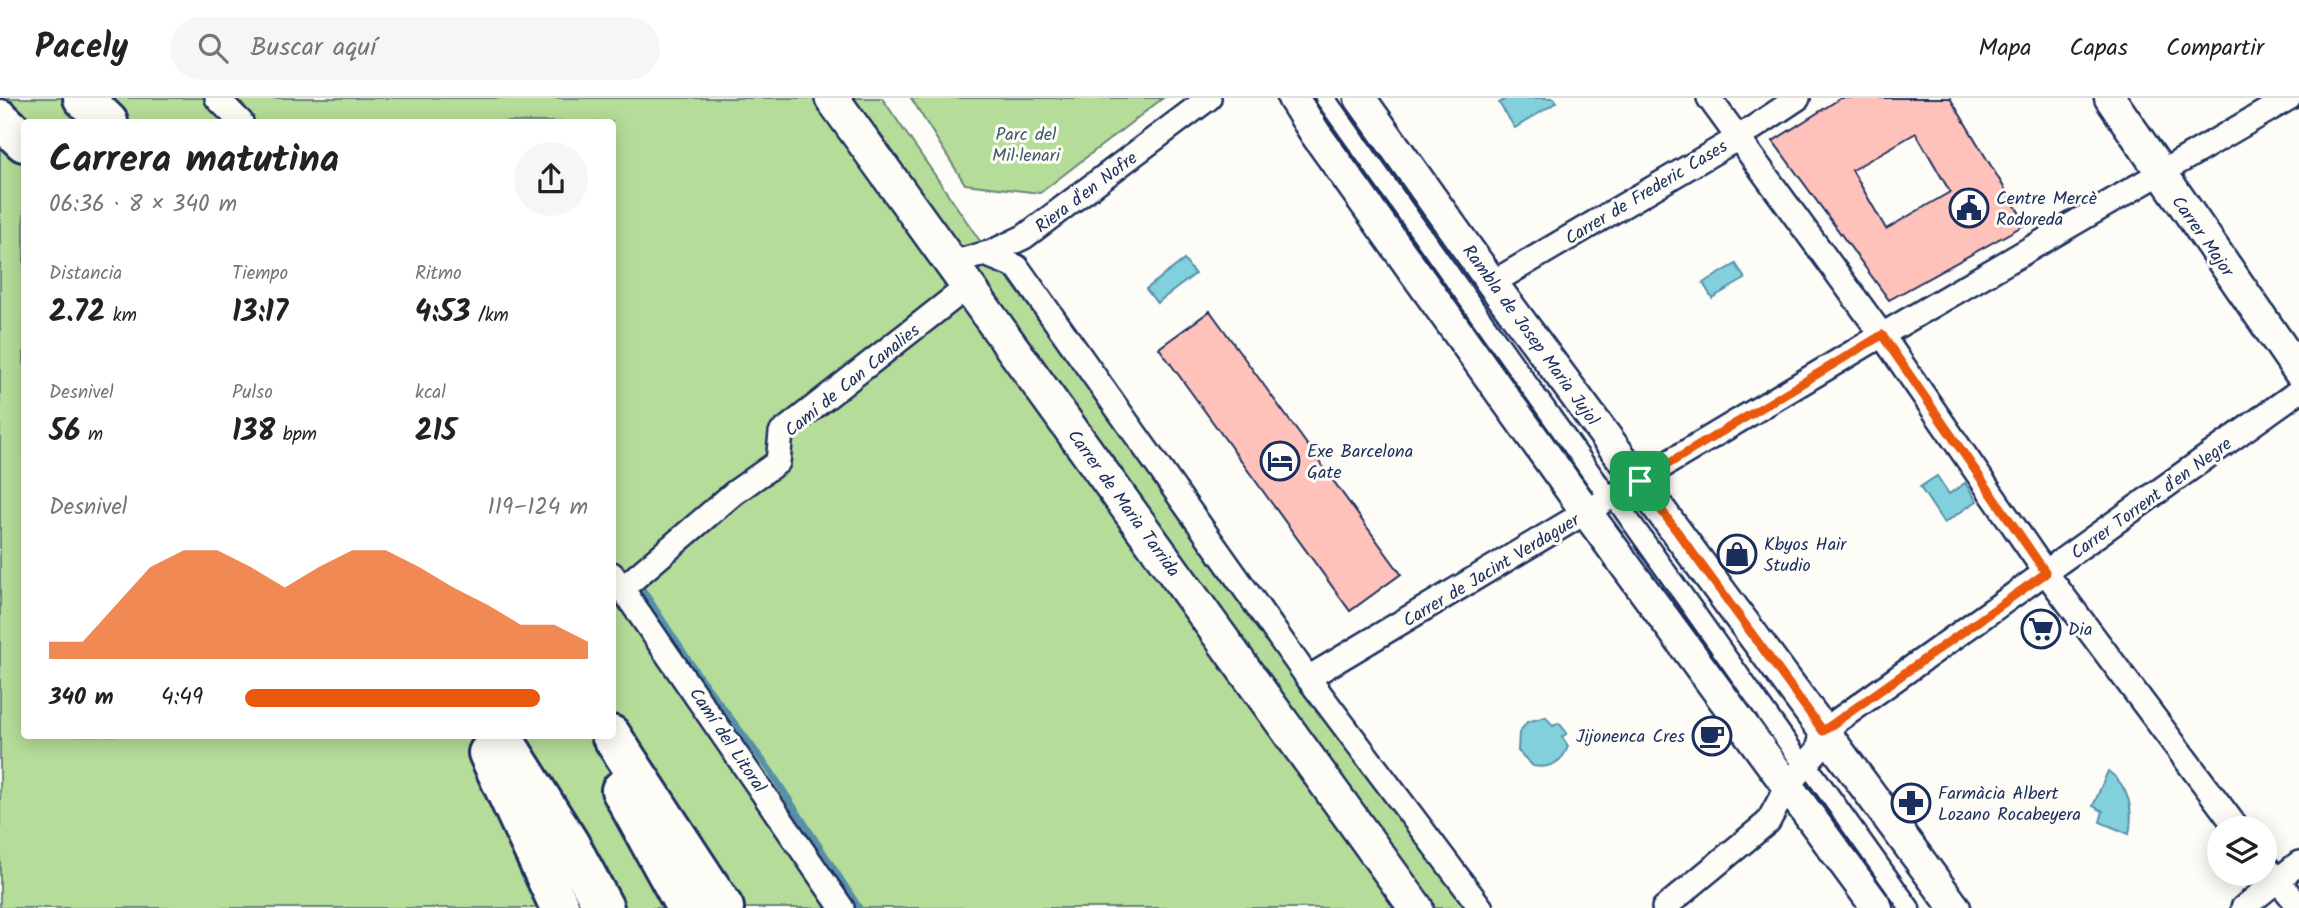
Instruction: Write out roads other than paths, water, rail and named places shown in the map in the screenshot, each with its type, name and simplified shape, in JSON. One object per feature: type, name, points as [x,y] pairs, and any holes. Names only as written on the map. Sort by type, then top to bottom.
[{"type":"highway","points":[[83,98],[105,119]]},
{"type":"highway","points":[[0,119],[21,139]]},
{"type":"highway","points":[[482,739],[560,908]]},
{"type":"highway","points":[[504,739],[569,843],[604,908]]},
{"type":"highway","points":[[591,739],[686,908]]},
{"type":"highway","points":[[614,739],[724,908]]},
{"type":"main road","name":"Carrer de Maria Tarrida","points":[[832,98],[1416,908]]},
{"type":"street","points":[[217,98],[238,119]]},
{"type":"street","name":"Riera d'en Nofre","points":[[959,275],[985,254],[1024,237],[1209,98]]},
{"type":"street","name":"Rambla de Josep Maria Jujol","points":[[1293,98],[1315,133],[1801,773],[1910,908]]},
{"type":"street","name":"Rambla de Josep Maria Jujol","points":[[1325,98],[1596,502]]},
{"type":"street","name":"Rambla de Josep Maria Jujol","points":[[1360,98],[1492,284],[1955,908]]},
{"type":"street","points":[[1709,98],[1882,335],[2046,573],[2228,816]]},
{"type":"street","name":"Carrer de Frederic Cases","points":[[1492,284],[1738,138],[1798,98]]},
{"type":"street","name":"Carrer Major","points":[[2110,98],[2299,372]]},
{"type":"street","name":"Carrer de Jacint Verdaguer","points":[[1308,678],[1596,502],[1640,481],[1882,335],[2289,98]]},
{"type":"street","points":[[1017,267],[1024,237]]},
{"type":"street","points":[[985,254],[1017,267],[1308,678],[1481,908]]},
{"type":"street","name":"Camí de Can Canalies","points":[[618,581],[778,462],[781,433],[959,275]]},
{"type":"street","name":"Carrer Torrent d'en Negre","points":[[1664,908],[1768,822],[1818,750],[1823,731],[2299,391]]},
{"type":"street","name":"Rambla de Josep Maria Jujol","points":[[1620,506],[1801,773],[1877,908]]},
{"type":"street","name":"Camí del Litoral","points":[[618,581],[842,908]]},
{"type":"street","points":[[2277,870],[2299,863]]},
{"type":"street","points":[[2277,879],[2299,906]]},
{"type":"street","points":[[2243,908],[2260,886]]},
{"type":"water","points":[[1507,98],[1554,98],[1557,102],[1515,128],[1499,103]]},
{"type":"water","points":[[1184,260],[1195,274],[1157,303],[1146,289]]},
{"type":"water","points":[[1736,264],[1745,279],[1712,298],[1703,283]]},
{"type":"water","points":[[1937,476],[1949,494],[1965,483],[1977,501],[1944,523],[1920,487]]},
{"type":"water","points":[[1546,717],[1553,726],[1559,723],[1567,733],[1562,737],[1568,746],[1563,756],[1555,763],[1533,766],[1518,751],[1519,733],[1527,722]]},
{"type":"water","points":[[2108,771],[2121,784],[2128,799],[2131,816],[2129,834],[2100,822],[2103,811],[2093,806]]},
{"type":"waterway","points":[[642,589],[698,675],[769,769],[859,908]]},
{"type":"place","name":"Centre Mercè Rodoreda","points":[[1969,208]]},
{"type":"place","name":"Exe Barcelona Gate","points":[[1280,461]]},
{"type":"place","name":"Kbyos Hair Studio","points":[[1737,554]]},
{"type":"place","name":"Dia","points":[[2041,629]]},
{"type":"place","name":"Jijonenca Cres","points":[[1712,736]]},
{"type":"place","name":"Farmàcia Albert Lozano Rocabeyera","points":[[1911,803]]},
{"type":"park label","name":"Parc del Mil·lenari","points":[[1026,144]]}]
